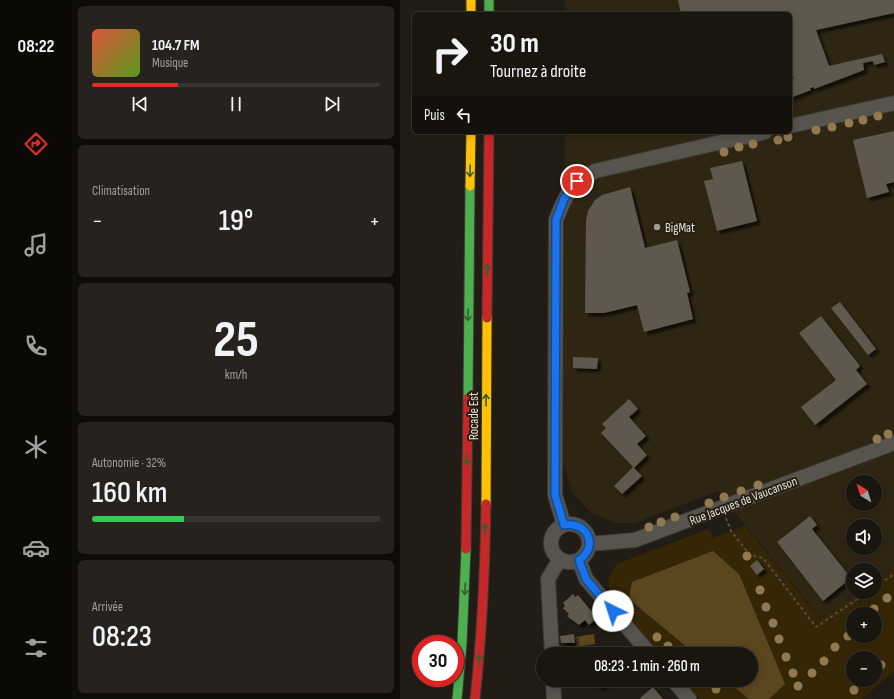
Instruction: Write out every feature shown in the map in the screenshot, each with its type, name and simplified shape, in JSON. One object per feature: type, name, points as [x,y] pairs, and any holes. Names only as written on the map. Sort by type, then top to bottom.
[{"type":"highway","points":[[471,0],[471,12]]},
{"type":"highway","points":[[489,0],[489,12]]},
{"type":"highway","name":"Rocade Est","points":[[457,699],[466,570],[471,134]]},
{"type":"highway","name":"Rocade Est","points":[[475,699],[481,643],[485,566],[489,134]]},
{"type":"street","points":[[792,126],[894,103]]},
{"type":"street","points":[[564,525],[555,495],[556,220],[564,199],[577,181],[595,171],[756,134]]},
{"type":"street","name":"Rue Jacques de Vaucanson","points":[[589,544],[635,540],[894,443]]},
{"type":"street","points":[[570,524],[582,528],[586,532],[589,544],[586,554],[579,560],[566,562],[560,559],[552,550],[552,538],[554,532],[564,525],[570,524]]},
{"type":"street","points":[[552,647],[548,580],[560,559]]},
{"type":"street","points":[[579,560],[586,579],[644,647]]},
{"type":"street","points":[[553,687],[554,699]]},
{"type":"street","points":[[679,687],[689,699]]},
{"type":"path","points":[[722,508],[732,531],[750,555],[763,558],[816,627],[858,599]]},
{"type":"path","points":[[882,582],[894,574]]},
{"type":"shaded area","points":[[565,0],[894,0],[894,568],[882,576],[882,563],[846,563],[846,599],[850,599],[821,619],[718,491],[635,523],[616,523],[591,513],[572,492],[563,460],[565,134],[792,134],[792,12],[565,12]]},
{"type":"shaded area","points":[[745,526],[820,619],[850,599],[882,599],[882,576],[894,568],[894,671],[882,682],[882,651],[846,651],[846,687],[876,687],[862,699],[699,699],[689,687],[758,687],[758,647],[654,647],[610,597],[608,579],[617,564],[708,529],[713,538]]},
{"type":"shaded area","points":[[713,551],[739,574],[785,684],[769,699],[749,699],[734,687],[758,687],[758,647],[687,647],[629,599],[632,582]]},
{"type":"shaded area","points":[[594,634],[595,644],[576,647],[575,637]]},
{"type":"building","points":[[678,0],[894,0],[894,13],[816,30],[829,66],[882,54],[885,62],[874,65],[873,61],[863,63],[864,70],[814,89],[814,87],[810,88],[811,90],[792,97],[792,80],[794,79],[792,70],[792,12],[681,12]]},
{"type":"building","points":[[894,131],[894,182],[886,184],[889,192],[867,198],[853,140]]},
{"type":"building","points":[[742,161],[757,221],[717,231],[704,181],[713,179],[710,168]]},
{"type":"building","points":[[630,187],[645,248],[677,240],[690,292],[687,293],[693,319],[644,332],[637,305],[604,313],[585,313],[586,221],[588,211],[595,200],[602,195]]},
{"type":"building","points":[[840,302],[876,349],[868,355],[831,308]]},
{"type":"building","points":[[821,316],[860,366],[856,370],[867,384],[815,425],[801,407],[836,380],[799,333]]},
{"type":"building","points":[[573,357],[598,358],[597,369],[573,368]]},
{"type":"building","points":[[629,399],[638,409],[629,417],[646,436],[637,444],[647,455],[634,468],[642,476],[622,494],[614,486],[633,467],[601,433],[606,428],[602,424]]},
{"type":"building","points":[[810,516],[817,525],[812,529],[846,572],[846,582],[823,601],[777,542]]},
{"type":"building","points":[[757,560],[764,569],[757,575],[750,566]]},
{"type":"building","points":[[573,594],[575,597],[578,595],[597,618],[589,625],[585,620],[579,625],[567,616],[569,614],[563,608],[565,606],[563,603]]},
{"type":"building","points":[[574,634],[575,643],[561,643],[560,636]]},
{"type":"building","points":[[653,687],[663,699],[641,699],[640,698]]},
{"type":"traffic: fast","points":[[489,0],[489,12]]},
{"type":"traffic: fast","points":[[468,398],[470,186]]},
{"type":"traffic: fast","points":[[457,699],[462,644],[466,549]]},
{"type":"traffic: slow","points":[[471,0],[471,12]]},
{"type":"traffic: slow","points":[[470,186],[471,134]]},
{"type":"traffic: slow","points":[[486,504],[487,318]]},
{"type":"traffic: jam","points":[[487,318],[489,134]]},
{"type":"traffic: jam","points":[[466,549],[468,398]]},
{"type":"traffic: jam","points":[[475,699],[483,602],[486,504]]},
{"type":"place","name":"BigMat","points":[[657,227]]},
{"type":"route","points":[[577,181],[564,199],[556,220],[555,495],[564,525],[577,525],[586,532],[589,538],[586,554],[579,560],[586,579],[613,611]]}]
